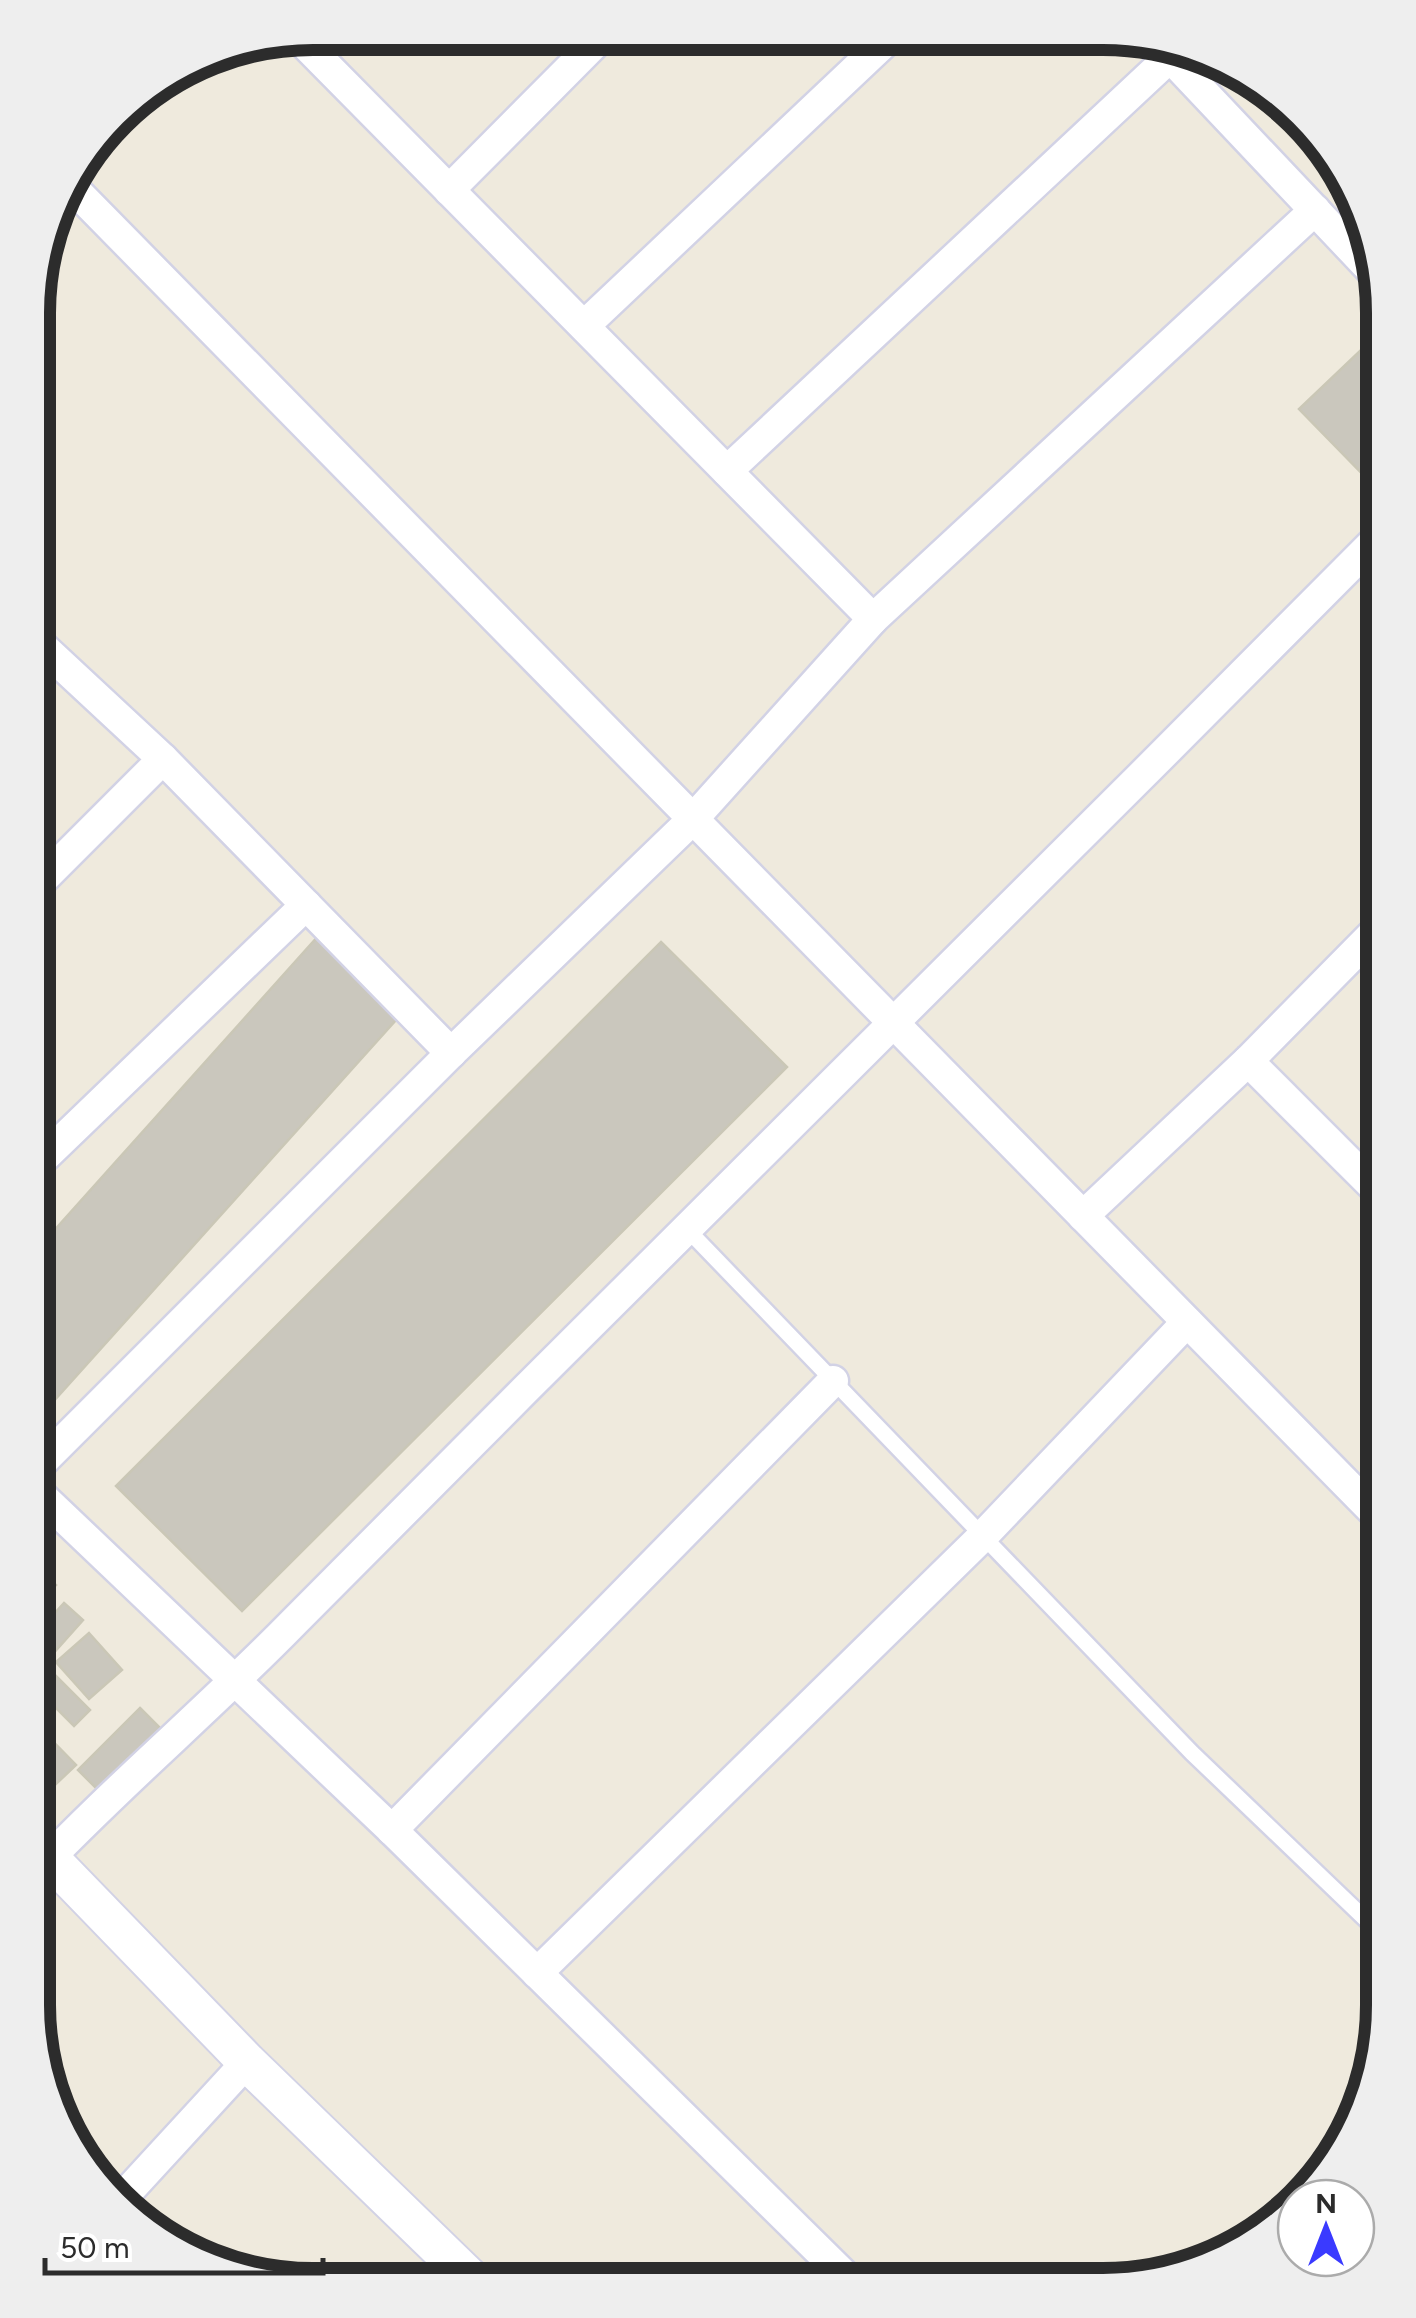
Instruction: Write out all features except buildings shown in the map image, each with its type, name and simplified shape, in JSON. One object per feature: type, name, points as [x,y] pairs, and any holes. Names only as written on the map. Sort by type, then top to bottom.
[{"type":"street","points":[[311,50],[873,619]]},
{"type":"street","points":[[449,190],[588,50]]},
{"type":"street","points":[[584,326],[876,50]]},
{"type":"street","points":[[727,471],[1153,55]]},
{"type":"street","points":[[1172,59],[1360,258]]},
{"type":"street","points":[[79,194],[1365,1503]]},
{"type":"street","points":[[50,1454],[451,1052],[693,819],[873,619],[1315,210]]},
{"type":"street","points":[[50,1847],[236,1681],[685,1227],[896,1025],[1366,552]]},
{"type":"street","points":[[50,653],[163,760],[451,1052]]},
{"type":"street","points":[[50,872],[163,760]]},
{"type":"street","points":[[50,1153],[306,905]]},
{"type":"street","points":[[1083,1216],[1248,1060],[1366,941]]},
{"type":"street","points":[[1248,1060],[1365,1178]]},
{"type":"street","points":[[537,1973],[982,1537],[1187,1322]]},
{"type":"street","points":[[392,1830],[833,1381]]},
{"type":"street","points":[[50,1504],[392,1830],[837,2268]]},
{"type":"street","points":[[50,1868],[459,2268]]},
{"type":"street","points":[[127,2191],[246,2062]]},
{"type":"lane","points":[[685,1227],[1192,1753],[1365,1919]]}]
